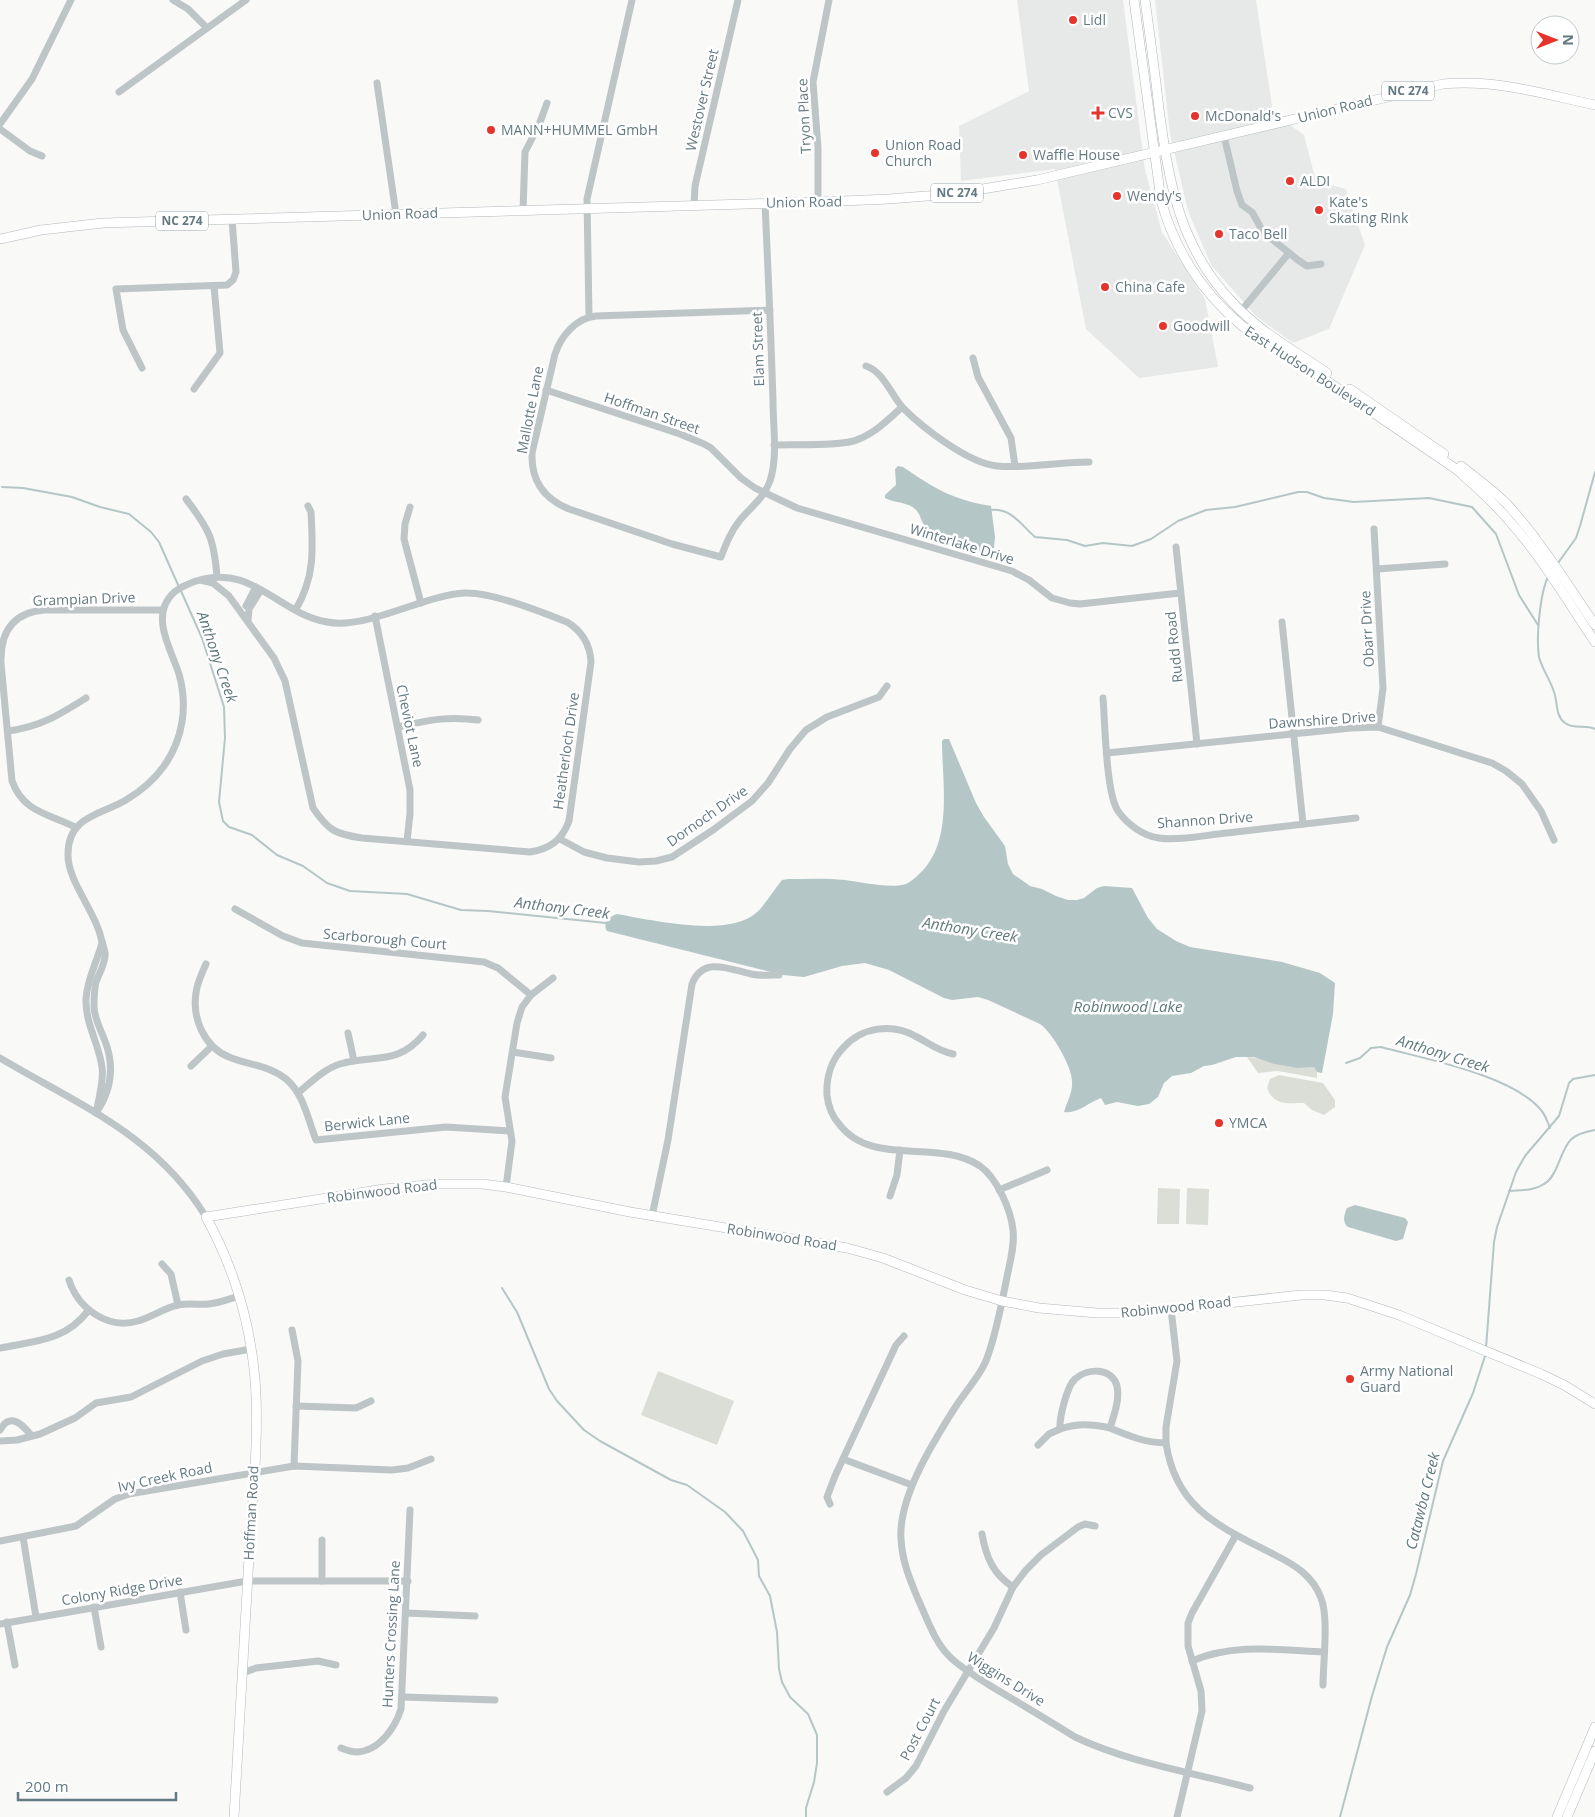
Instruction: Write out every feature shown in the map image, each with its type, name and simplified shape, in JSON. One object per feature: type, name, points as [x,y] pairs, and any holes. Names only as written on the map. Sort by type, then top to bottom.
[{"type":"main road","name":"East Hudson Boulevard","points":[[1134,0],[1159,192],[1168,223],[1191,269],[1229,314],[1261,340],[1424,443],[1456,469],[1499,510],[1538,558],[1595,642]]},
{"type":"main road","name":"East Hudson Boulevard","points":[[1145,0],[1171,186],[1187,234],[1207,270],[1227,297],[1272,336],[1494,493],[1520,519],[1543,549],[1595,626]]},
{"type":"main road","name":"Union Road","points":[[0,239],[41,230],[88,224],[912,198],[963,193],[1037,180],[1427,86],[1466,82],[1503,85],[1595,105]]},
{"type":"main road","name":"Robinwood Road","points":[[206,1217],[401,1187],[438,1184],[506,1187],[652,1216],[847,1248],[883,1258],[965,1290],[1002,1301],[1040,1308],[1080,1310],[1097,1313],[1171,1309],[1301,1295],[1333,1296],[1382,1308],[1506,1359],[1564,1385],[1595,1404]]},
{"type":"main road","name":"Hoffman Road","points":[[206,1217],[218,1240],[239,1296],[251,1349],[256,1399],[254,1472],[234,1817]]},
{"type":"main road","points":[[1556,1817],[1595,1727]]},
{"type":"main road","points":[[1567,1817],[1592,1767],[1595,1751]]},
{"type":"main road","points":[[1580,1760],[1592,1767]]},
{"type":"street","points":[[0,124],[32,78],[71,0]]},
{"type":"street","points":[[173,0],[188,9],[207,28]]},
{"type":"street","points":[[119,92],[246,0]]},
{"type":"street","points":[[632,0],[587,199],[589,316],[770,310]]},
{"type":"street","name":"Westover Street","points":[[694,205],[695,186],[738,0]]},
{"type":"street","name":"Tryon Place","points":[[818,202],[818,145],[813,82],[830,0]]},
{"type":"street","points":[[377,83],[396,214]]},
{"type":"street","points":[[523,211],[525,152],[540,125],[547,103]]},
{"type":"street","points":[[0,129],[30,151],[42,156]]},
{"type":"street","points":[[1224,136],[1236,191],[1242,205],[1252,212],[1263,232],[1305,265],[1321,264]]},
{"type":"street","name":"Elam Street","points":[[765,203],[774,445],[771,477],[766,492]]},
{"type":"street","points":[[142,368],[122,330],[116,289],[227,285],[236,275],[232,219]]},
{"type":"street","points":[[1241,311],[1289,253]]},
{"type":"street","points":[[194,389],[220,353],[214,286]]},
{"type":"street","name":"Mallotte Lane","points":[[589,316],[572,328],[560,341],[552,363],[532,453],[535,478],[541,489],[550,498],[561,505],[672,544],[720,557],[739,522],[766,492]]},
{"type":"street","points":[[973,358],[978,377],[1011,438],[1015,466]]},
{"type":"street","points":[[866,366],[878,373],[902,407],[967,456],[992,465],[1015,466],[1089,462]]},
{"type":"street","name":"Hoffman Street","points":[[546,390],[680,434],[704,444],[716,452],[741,478],[755,488],[766,492]]},
{"type":"street","points":[[774,445],[843,443],[858,440],[876,429],[902,407]]},
{"type":"street","name":"Winterlake Drive","points":[[766,492],[781,501],[810,512],[1012,571],[1028,580],[1047,595],[1061,601],[1080,604],[1180,593]]},
{"type":"street","points":[[186,499],[212,539],[217,576]]},
{"type":"street","points":[[296,610],[305,593],[311,569],[311,512],[308,506]]},
{"type":"street","points":[[410,507],[405,524],[404,539],[420,603]]},
{"type":"street","name":"Obarr Drive","points":[[1374,529],[1383,688],[1378,727]]},
{"type":"street","name":"Rudd Road","points":[[1176,546],[1197,744]]},
{"type":"street","points":[[1377,569],[1445,564]]},
{"type":"street","name":"Heatherloch Drive","points":[[163,610],[172,594],[186,585],[217,576],[244,580],[296,610],[315,619],[332,623],[353,622],[461,593],[482,594],[574,626],[584,638],[590,654],[590,671],[569,821],[560,838]]},
{"type":"street","points":[[200,580],[213,583],[224,590],[248,620],[274,658],[285,682],[313,808],[326,826],[344,835],[530,852],[547,848],[560,838]]},
{"type":"street","points":[[242,613],[258,588]]},
{"type":"street","points":[[248,620],[248,612],[258,588]]},
{"type":"street","name":"Grampian Drive","points":[[75,827],[34,809],[19,796],[12,781],[1,663],[1,646],[7,631],[24,614],[39,610],[163,610]]},
{"type":"street","points":[[96,1113],[103,1069],[89,1022],[86,999],[92,984],[102,942],[97,926],[69,866],[68,848],[75,827],[92,815],[115,806],[138,792],[158,773],[174,750],[181,725],[183,698],[179,674],[162,624],[163,610]]},
{"type":"street","name":"Cheviot Lane","points":[[375,616],[410,790],[407,841]]},
{"type":"street","points":[[1282,622],[1303,824]]},
{"type":"street","name":"Dornoch Drive","points":[[560,838],[584,852],[615,859],[648,862],[672,857],[752,801],[768,783],[790,749],[806,730],[827,717],[879,697],[887,686]]},
{"type":"street","points":[[8,732],[42,724],[86,698]]},
{"type":"street","name":"Shannon Drive","points":[[1103,698],[1112,796],[1118,811],[1135,828],[1150,836],[1158,838],[1182,837],[1356,818]]},
{"type":"street","points":[[398,726],[438,718],[478,720]]},
{"type":"street","name":"Dawnshire Drive","points":[[1107,752],[1378,727],[1482,759],[1506,771],[1522,784],[1534,800],[1554,840]]},
{"type":"street","name":"Scarborough Court","points":[[235,909],[283,936],[302,943],[484,962],[506,974],[531,995]]},
{"type":"street","points":[[191,1066],[212,1046],[200,1027],[195,1007],[197,989],[206,964]]},
{"type":"street","points":[[652,1216],[668,1140],[682,1059],[692,984],[695,976],[707,968],[716,966],[753,974],[779,975]]},
{"type":"street","points":[[506,1187],[512,1150],[505,1097],[520,1012],[531,995],[553,978]]},
{"type":"street","points":[[92,984],[97,1020],[111,1064],[106,1099],[96,1113]]},
{"type":"street","points":[[89,1022],[97,1020]]},
{"type":"street","name":"Wiggins Drive","points":[[952,1054],[940,1051],[900,1029],[872,1030],[860,1035],[842,1048],[834,1060],[828,1076],[827,1095],[830,1109],[837,1122],[850,1136],[862,1143],[877,1147],[964,1158],[985,1171],[999,1190],[1011,1219],[1013,1236],[1002,1301],[985,1363],[942,1428],[912,1485],[904,1507],[900,1538],[906,1572],[940,1644],[951,1658],[968,1671],[1075,1737],[1092,1745],[1130,1758],[1250,1788]]},
{"type":"street","points":[[348,1033],[354,1061]]},
{"type":"street","points":[[298,1093],[329,1068],[354,1061],[378,1059],[401,1052],[414,1046],[423,1035]]},
{"type":"street","name":"Berwick Lane","points":[[212,1046],[227,1056],[270,1069],[288,1080],[298,1093],[316,1140],[446,1127],[510,1131]]},
{"type":"street","points":[[512,1052],[550,1058]]},
{"type":"street","points":[[0,1058],[96,1113],[133,1137],[164,1163],[185,1185],[206,1217]]},
{"type":"street","points":[[890,1196],[897,1175],[900,1150]]},
{"type":"street","points":[[999,1190],[1047,1170]]},
{"type":"street","points":[[162,1264],[171,1274],[178,1305]]},
{"type":"street","points":[[69,1280],[73,1292],[88,1311],[113,1321],[131,1322],[145,1319],[178,1305],[214,1303],[239,1296]]},
{"type":"street","points":[[1171,1309],[1177,1362],[1166,1427],[1166,1443],[1173,1473],[1187,1497],[1208,1517],[1236,1535],[1297,1567],[1314,1583],[1324,1604],[1323,1686]]},
{"type":"street","points":[[0,1348],[62,1334],[79,1322],[88,1311]]},
{"type":"street","points":[[292,1330],[298,1361],[294,1466]]},
{"type":"street","points":[[830,1504],[827,1497],[843,1459],[896,1344],[904,1336]]},
{"type":"street","points":[[0,1440],[17,1440],[40,1434],[75,1418],[96,1403],[131,1396],[202,1361],[251,1349]]},
{"type":"street","points":[[1060,1429],[1061,1410],[1074,1380],[1088,1371],[1101,1371],[1111,1377],[1116,1386],[1117,1404],[1110,1428]]},
{"type":"street","points":[[296,1406],[356,1408],[371,1401]]},
{"type":"street","points":[[0,1430],[4,1423],[14,1421],[31,1435]]},
{"type":"street","points":[[1038,1445],[1049,1434],[1060,1429],[1074,1425],[1092,1424],[1110,1428],[1152,1443],[1166,1443]]},
{"type":"street","name":"Ivy Creek Road","points":[[0,1541],[76,1526],[115,1499],[129,1494],[294,1466],[392,1470],[408,1468],[432,1459]]},
{"type":"street","points":[[843,1459],[912,1485]]},
{"type":"street","name":"Hunters Crossing Lane","points":[[342,1748],[354,1752],[362,1751],[375,1745],[384,1739],[397,1720],[403,1697],[410,1510]]},
{"type":"street","name":"Post Court","points":[[887,1792],[906,1778],[916,1766],[944,1711],[994,1628],[1013,1586],[1041,1555],[1078,1527],[1085,1524],[1095,1526]]},
{"type":"street","points":[[982,1534],[991,1566],[1002,1579],[1013,1586]]},
{"type":"street","points":[[1177,1817],[1202,1711],[1201,1691],[1188,1646],[1188,1623],[1236,1535]]},
{"type":"street","points":[[23,1537],[36,1617]]},
{"type":"street","points":[[322,1540],[322,1581]]},
{"type":"street","name":"Colony Ridge Drive","points":[[3,1623],[247,1580],[408,1581]]},
{"type":"street","points":[[180,1592],[186,1630]]},
{"type":"street","points":[[94,1607],[100,1647]]},
{"type":"street","points":[[406,1614],[475,1616]]},
{"type":"street","points":[[3,1623],[15,1665]]},
{"type":"street","points":[[1192,1661],[1215,1652],[1236,1650],[1324,1652]]},
{"type":"street","points":[[243,1673],[256,1668],[318,1661],[336,1665]]},
{"type":"street","points":[[403,1697],[496,1700]]},
{"type":"shaded area","points":[[1017,0],[1123,0],[1145,170],[1162,232],[1205,299],[1218,367],[1139,378],[1086,329],[1055,169],[961,181],[959,126],[1029,91]]},
{"type":"shaded area","points":[[1155,0],[1256,0],[1273,113],[1304,135],[1316,181],[1346,189],[1365,245],[1329,329],[1293,343],[1256,316],[1211,265],[1188,211],[1170,134]]},
{"type":"shaded area","points":[[1247,1057],[1289,1066],[1314,1067],[1317,1072],[1317,1078],[1278,1071],[1258,1073]]},
{"type":"shaded area","points":[[1279,1075],[1323,1083],[1335,1100],[1335,1107],[1324,1115],[1312,1110],[1304,1103],[1278,1101],[1273,1098],[1267,1088],[1270,1079]]},
{"type":"shaded area","points":[[1158,1188],[1180,1189],[1179,1224],[1157,1224]]},
{"type":"shaded area","points":[[1187,1188],[1209,1189],[1208,1225],[1186,1224]]},
{"type":"shaded area","points":[[658,1371],[734,1401],[717,1445],[641,1415]]},
{"type":"water","points":[[898,466],[903,467],[934,487],[955,497],[991,506],[995,537],[993,559],[966,543],[926,529],[916,510],[908,505],[885,498],[885,495],[896,485],[895,469]]},
{"type":"water","name":"Robinwood Lake","points":[[949,739],[976,803],[1005,846],[1008,864],[1013,874],[1030,886],[1068,900],[1084,898],[1097,888],[1104,886],[1132,888],[1148,918],[1157,929],[1176,941],[1190,947],[1282,962],[1320,973],[1335,983],[1333,1014],[1322,1073],[1317,1072],[1314,1067],[1298,1068],[1274,1064],[1254,1057],[1236,1057],[1204,1066],[1191,1073],[1172,1076],[1164,1083],[1158,1097],[1149,1104],[1138,1106],[1117,1102],[1105,1105],[1101,1098],[1079,1110],[1064,1112],[1071,1093],[1071,1075],[1065,1059],[1050,1034],[1040,1024],[988,1000],[978,997],[952,1000],[944,998],[889,970],[865,963],[842,966],[804,977],[783,975],[607,931],[606,923],[612,916],[617,914],[689,925],[727,925],[756,913],[782,880],[788,879],[838,879],[892,886],[908,883],[929,862],[937,847],[944,812],[942,741]]},
{"type":"water","points":[[1355,1205],[1405,1218],[1408,1222],[1403,1239],[1396,1241],[1348,1227],[1344,1221],[1345,1213],[1347,1208]]},
{"type":"waterway","name":"Catawba Creek","points":[[1558,563],[1576,538],[1595,472]]},
{"type":"waterway","name":"Anthony Creek","points":[[2,487],[23,488],[72,497],[100,507],[129,514],[151,532],[159,542],[179,587]]},
{"type":"waterway","points":[[991,510],[1010,514],[1035,537],[1067,540],[1085,546],[1103,543],[1132,546],[1151,539],[1178,521],[1206,510],[1235,507],[1298,492],[1307,492],[1324,498],[1354,502],[1429,498],[1472,507],[1496,534],[1519,595],[1538,625]]},
{"type":"waterway","name":"Catawba Creek","points":[[1548,577],[1539,616],[1538,649],[1540,661],[1552,687],[1558,713],[1562,720],[1572,726],[1595,729]]},
{"type":"waterway","name":"Anthony Creek","points":[[181,591],[202,638],[224,707],[225,738],[219,802],[223,821],[229,827],[252,835],[277,855],[303,866],[327,883],[350,891],[407,894],[461,910],[606,923]]},
{"type":"waterway","name":"Anthony Creek","points":[[1346,1063],[1360,1058],[1371,1048],[1381,1047],[1467,1070],[1510,1087],[1528,1098],[1543,1112],[1550,1128]]},
{"type":"waterway","name":"Catawba Creek","points":[[1486,1348],[1494,1242],[1497,1227],[1516,1172],[1525,1156],[1559,1116],[1569,1083],[1573,1079],[1595,1075]]},
{"type":"waterway","points":[[1509,1191],[1532,1189],[1546,1183],[1554,1173],[1569,1142],[1578,1135],[1595,1130]]},
{"type":"waterway","points":[[502,1288],[517,1312],[549,1389],[557,1401],[584,1430],[600,1441],[671,1480],[687,1485],[725,1512],[743,1531],[758,1560],[759,1576],[770,1596],[777,1632],[779,1669],[782,1682],[790,1697],[808,1714],[817,1735],[817,1763],[814,1782],[806,1808],[806,1817]]},
{"type":"waterway","name":"Catawba Creek","points":[[1340,1817],[1387,1647],[1410,1595],[1443,1461],[1473,1393],[1486,1353]]},
{"type":"place","name":"Lidl","points":[[1073,20]]},
{"type":"place","name":"CVS","points":[[1098,113]]},
{"type":"place","name":"McDonald's","points":[[1195,116]]},
{"type":"place","name":"MANN+HUMMEL GmbH","points":[[491,130]]},
{"type":"place","name":"Union Road Church","points":[[875,153]]},
{"type":"place","name":"Waffle House","points":[[1023,155]]},
{"type":"place","name":"ALDI","points":[[1290,181]]},
{"type":"place","name":"Wendy's","points":[[1117,196]]},
{"type":"place","name":"Kate's Skating Rink","points":[[1319,210]]},
{"type":"place","name":"Taco Bell","points":[[1219,234]]},
{"type":"place","name":"China Cafe","points":[[1105,287]]},
{"type":"place","name":"Goodwill","points":[[1163,326]]},
{"type":"place","name":"YMCA","points":[[1219,1123]]},
{"type":"place","name":"Army National Guard","points":[[1350,1379]]}]
